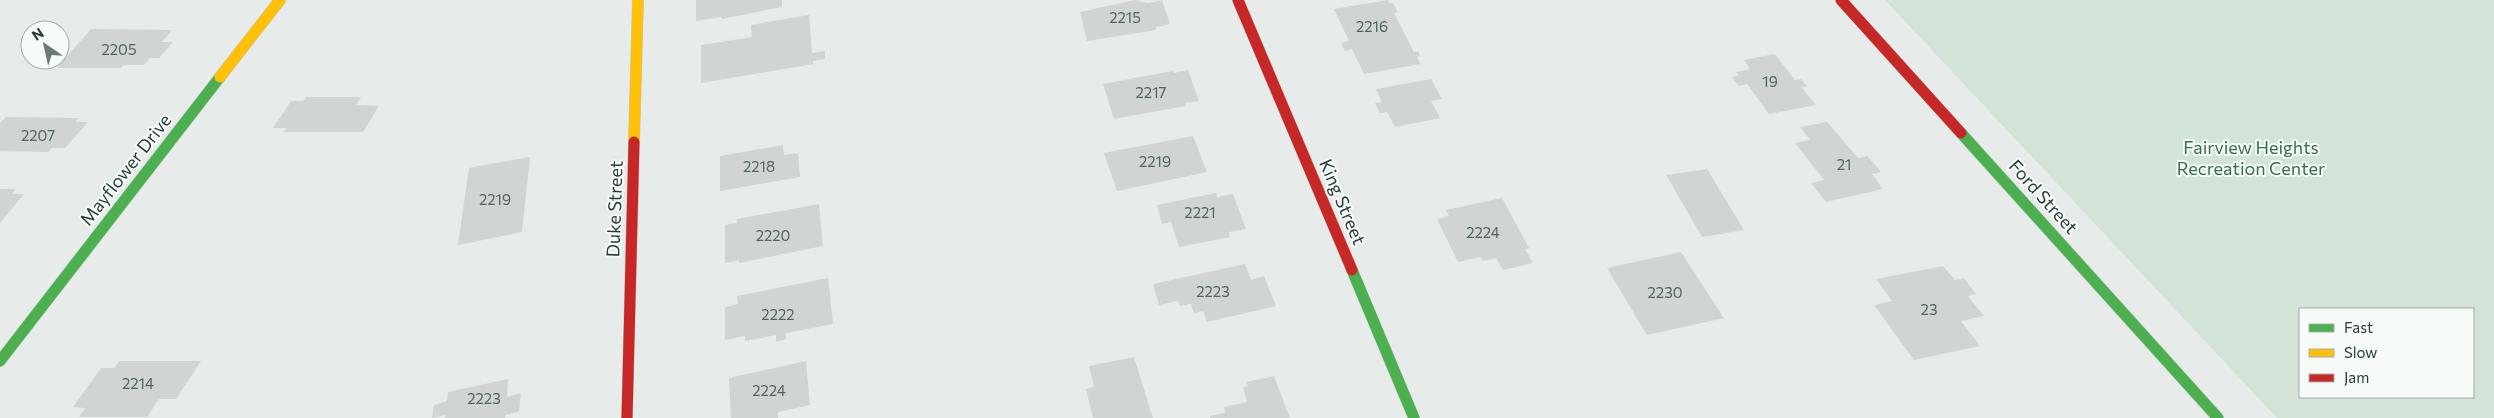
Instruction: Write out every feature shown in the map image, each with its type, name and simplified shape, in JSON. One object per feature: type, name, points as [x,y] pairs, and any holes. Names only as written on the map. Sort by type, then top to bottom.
[{"type":"street","name":"Mayflower Drive","points":[[0,361],[280,0]]},
{"type":"street","name":"Duke Street","points":[[627,418],[638,0]]},
{"type":"street","name":"King Street","points":[[1238,0],[1414,418]]},
{"type":"street","name":"Ford Street","points":[[1841,0],[2218,418]]},
{"type":"green space","name":"Fairview Heights Recreation Center","points":[[1885,0],[2494,0],[2494,418],[2277,418]]},
{"type":"building","points":[[696,0],[782,0],[782,7],[722,19],[721,17],[696,21]]},
{"type":"building","points":[[1135,0],[1148,3],[1162,0],[1170,24],[1156,27],[1156,30],[1087,41],[1080,12]]},
{"type":"building","points":[[1388,0],[1389,3],[1393,3],[1398,12],[1394,13],[1414,52],[1418,51],[1420,56],[1417,57],[1420,64],[1364,74],[1352,49],[1345,51],[1341,43],[1349,41],[1334,9]]},
{"type":"building","points":[[809,15],[812,53],[825,51],[825,59],[813,61],[813,64],[701,83],[701,45],[752,37],[751,25]]},
{"type":"building","points":[[91,29],[172,30],[162,42],[173,42],[159,58],[150,58],[144,65],[123,65],[121,68],[70,68],[70,53]]},
{"type":"building","points":[[1775,54],[1795,80],[1801,79],[1807,86],[1801,87],[1816,105],[1769,114],[1747,84],[1739,86],[1732,77],[1739,75],[1736,72],[1750,69],[1744,60]]},
{"type":"building","points":[[1188,70],[1199,101],[1185,103],[1186,106],[1114,119],[1103,84]]},
{"type":"building","points":[[1431,79],[1442,99],[1431,101],[1440,118],[1395,127],[1387,112],[1380,113],[1375,103],[1382,102],[1376,89]]},
{"type":"building","points":[[306,97],[361,97],[356,105],[379,106],[363,132],[284,132],[287,128],[273,128],[291,101],[303,101]]},
{"type":"building","points":[[6,117],[79,118],[75,122],[88,122],[65,148],[52,148],[48,152],[0,151],[0,123]]},
{"type":"building","points":[[1827,122],[1858,158],[1867,156],[1881,172],[1872,174],[1883,189],[1826,202],[1811,183],[1824,180],[1795,143],[1810,140],[1800,127]]},
{"type":"building","points":[[1193,136],[1207,172],[1117,191],[1104,153]]},
{"type":"building","points":[[783,145],[784,155],[798,153],[800,177],[720,191],[720,156]]},
{"type":"building","points":[[530,157],[522,232],[458,245],[469,168]]},
{"type":"building","points":[[1707,169],[1744,230],[1702,237],[1666,175]]},
{"type":"building","points":[[0,189],[15,189],[12,194],[24,194],[0,223]]},
{"type":"building","points":[[1216,193],[1217,197],[1233,194],[1246,229],[1229,232],[1230,237],[1179,247],[1171,222],[1162,224],[1157,205]]},
{"type":"building","points":[[1502,198],[1529,248],[1525,249],[1533,263],[1503,270],[1496,258],[1483,261],[1480,257],[1458,262],[1437,219],[1449,216],[1446,210]]},
{"type":"building","points":[[819,204],[823,246],[739,263],[739,260],[725,263],[725,225],[737,223],[737,219]]},
{"type":"building","points":[[1681,252],[1724,318],[1647,335],[1607,268]]},
{"type":"building","points":[[1245,264],[1251,280],[1264,276],[1276,306],[1207,322],[1203,311],[1194,313],[1191,304],[1180,306],[1178,301],[1159,305],[1153,284]]},
{"type":"building","points":[[1943,266],[1955,280],[1964,278],[1976,294],[1968,296],[1984,316],[1961,321],[1980,346],[1914,360],[1874,305],[1892,301],[1876,279]]},
{"type":"building","points":[[828,278],[833,324],[786,333],[786,339],[776,342],[776,335],[745,341],[745,336],[725,340],[725,307],[738,304],[737,296]]},
{"type":"building","points":[[1134,357],[1153,418],[1093,418],[1086,389],[1094,387],[1089,366]]},
{"type":"building","points":[[119,361],[201,361],[176,399],[159,399],[147,417],[79,417],[85,408],[73,407],[101,368],[114,368]]},
{"type":"building","points":[[806,361],[810,405],[778,412],[778,418],[731,418],[729,378]]},
{"type":"building","points":[[1274,376],[1290,418],[1210,418],[1210,416],[1225,413],[1224,407],[1247,402],[1243,387],[1248,386],[1246,382]]},
{"type":"building","points":[[508,379],[507,397],[521,393],[519,412],[505,415],[505,418],[445,418],[446,415],[432,418],[434,405],[447,401],[448,392]]},
{"type":"traffic: fast","points":[[0,361],[220,77]]},
{"type":"traffic: fast","points":[[1961,133],[2218,418]]},
{"type":"traffic: fast","points":[[1352,270],[1414,418]]},
{"type":"traffic: slow","points":[[220,77],[280,0]]},
{"type":"traffic: slow","points":[[634,142],[638,0]]},
{"type":"traffic: jam","points":[[1238,0],[1352,270]]},
{"type":"traffic: jam","points":[[1841,0],[1961,133]]},
{"type":"traffic: jam","points":[[627,418],[634,142]]}]
